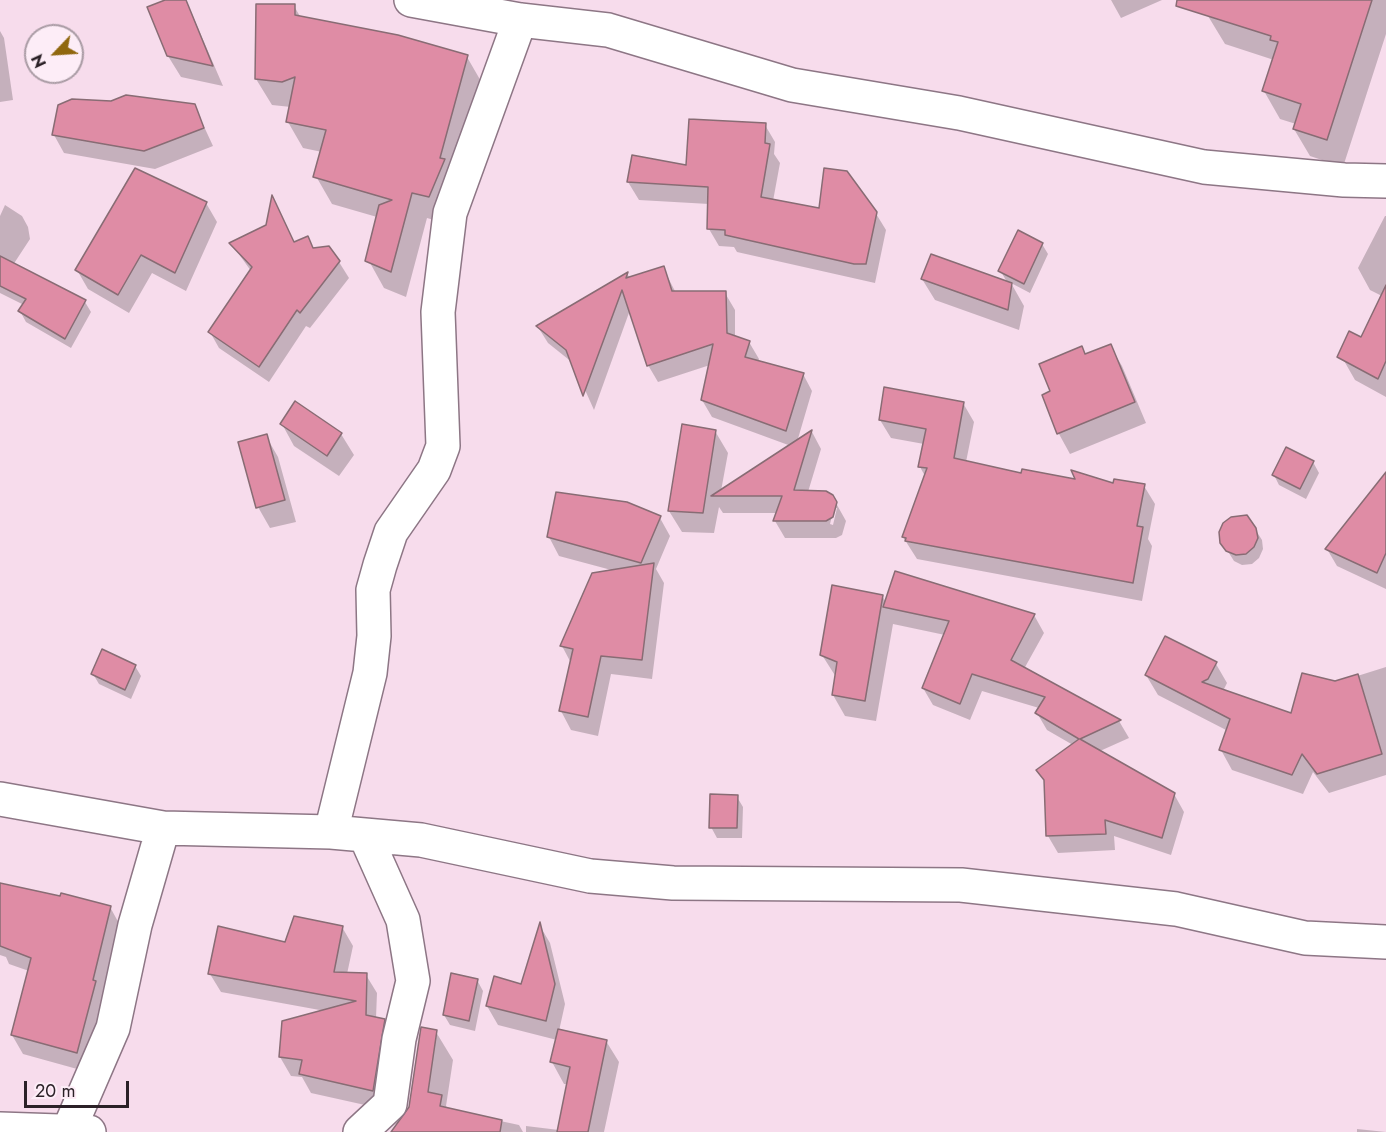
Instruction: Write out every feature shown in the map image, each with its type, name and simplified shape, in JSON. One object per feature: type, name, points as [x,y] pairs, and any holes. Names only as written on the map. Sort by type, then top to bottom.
[{"type":"street","points":[[411,0],[520,20],[608,30],[792,84],[958,113],[1204,167],[1344,180],[1386,181]]},
{"type":"street","points":[[331,832],[370,673],[374,636],[373,590],[377,573],[391,532],[434,470],[442,446],[438,312],[450,213],[520,20]]},
{"type":"street","points":[[0,799],[163,828],[331,832],[420,840],[590,876],[673,883],[961,885],[1176,909],[1305,938],[1386,942]]},
{"type":"street","points":[[0,1128],[75,1132],[113,1028],[135,925],[163,828]]},
{"type":"street","points":[[360,1132],[390,1104],[399,1039],[413,981],[404,920],[365,835]]},
{"type":"building","points":[[165,0],[186,0],[213,66],[167,56],[147,7]]},
{"type":"building","points":[[1177,0],[1372,0],[1327,140],[1293,129],[1301,104],[1262,91],[1278,42],[1270,40],[1271,36],[1176,6]]},
{"type":"building","points":[[256,4],[295,4],[295,15],[398,35],[468,55],[440,158],[445,159],[429,197],[412,193],[391,272],[365,261],[379,205],[392,200],[313,177],[326,130],[286,122],[295,77],[282,82],[255,79]]},
{"type":"building","points":[[126,95],[195,104],[204,128],[144,151],[52,135],[58,105],[72,99],[111,101]]},
{"type":"building","points":[[689,119],[766,123],[765,143],[770,144],[761,197],[819,208],[824,168],[847,171],[877,212],[866,264],[854,264],[725,235],[725,230],[707,229],[708,187],[627,182],[632,155],[686,165]]},
{"type":"building","points":[[135,168],[207,202],[175,273],[141,255],[118,295],[75,270]]},
{"type":"building","points":[[272,195],[294,242],[308,236],[313,248],[329,246],[340,261],[300,313],[297,310],[259,367],[208,332],[252,267],[229,243],[266,225]]},
{"type":"building","points":[[1018,230],[1043,243],[1024,284],[998,271]]},
{"type":"building","points":[[931,254],[1012,283],[1008,310],[921,279]]},
{"type":"building","points":[[0,256],[86,300],[65,339],[18,311],[26,299],[0,286]]},
{"type":"building","points":[[664,266],[672,291],[726,291],[727,333],[750,341],[745,357],[804,373],[786,431],[701,400],[713,344],[647,366],[622,290],[583,396],[566,350],[536,326],[628,272],[626,278]]},
{"type":"building","points":[[1386,285],[1386,361],[1378,379],[1337,357],[1349,331],[1361,337]]},
{"type":"building","points":[[1111,344],[1135,402],[1057,434],[1042,395],[1050,391],[1039,364],[1082,346],[1085,354]]},
{"type":"building","points":[[884,387],[964,402],[954,458],[1021,473],[1022,469],[1075,479],[1071,470],[1113,483],[1114,479],[1145,484],[1137,526],[1143,527],[1133,583],[905,541],[906,538],[902,537],[927,468],[918,467],[926,429],[879,420]]},
{"type":"building","points":[[295,401],[342,433],[327,456],[280,424]]},
{"type":"building","points":[[682,424],[716,430],[703,513],[668,511]]},
{"type":"building","points":[[812,430],[794,490],[826,491],[833,495],[837,502],[833,517],[826,521],[773,521],[782,496],[711,496]]},
{"type":"building","points":[[267,434],[285,500],[256,508],[238,442]]},
{"type":"building","points":[[1286,447],[1314,461],[1300,489],[1272,475]]},
{"type":"building","points":[[1386,472],[1386,553],[1377,573],[1325,549]]},
{"type":"building","points":[[556,492],[627,502],[661,516],[641,563],[547,537]]},
{"type":"building","points":[[1247,515],[1256,528],[1258,538],[1254,547],[1246,554],[1236,555],[1226,551],[1220,543],[1219,532],[1223,523],[1231,517]]},
{"type":"building","points":[[654,563],[642,660],[601,656],[588,717],[559,711],[573,649],[560,646],[592,573]]},
{"type":"building","points":[[895,571],[1035,614],[1011,660],[1121,720],[1080,739],[1175,793],[1162,838],[1105,820],[1106,834],[1046,836],[1044,780],[1036,770],[1079,739],[1035,713],[1045,697],[972,674],[960,704],[922,688],[949,621],[883,607]]},
{"type":"building","points":[[832,585],[883,595],[865,701],[832,695],[837,662],[820,655]]},
{"type":"building","points":[[1165,636],[1217,662],[1208,679],[1202,682],[1291,713],[1302,673],[1335,681],[1358,674],[1382,754],[1317,774],[1302,754],[1292,775],[1219,750],[1230,719],[1145,675]]},
{"type":"building","points":[[102,649],[136,665],[125,690],[91,674]]},
{"type":"building","points":[[710,794],[738,795],[737,828],[709,828]]},
{"type":"building","points":[[0,883],[60,896],[61,893],[111,906],[93,980],[96,981],[77,1053],[11,1035],[31,958],[0,946]]},
{"type":"building","points":[[294,916],[343,926],[334,972],[367,973],[366,1015],[385,1019],[373,1091],[299,1074],[302,1060],[279,1057],[282,1021],[356,1001],[208,974],[218,926],[285,942]]},
{"type":"building","points":[[540,922],[555,984],[546,1021],[486,1006],[494,976],[521,984]]},
{"type":"building","points":[[451,973],[478,979],[469,1021],[443,1015]]},
{"type":"building","points":[[421,1027],[437,1030],[428,1092],[442,1095],[440,1106],[502,1120],[500,1132],[391,1132],[409,1107]]},
{"type":"building","points":[[558,1029],[607,1040],[588,1132],[557,1132],[570,1067],[550,1062]]}]
